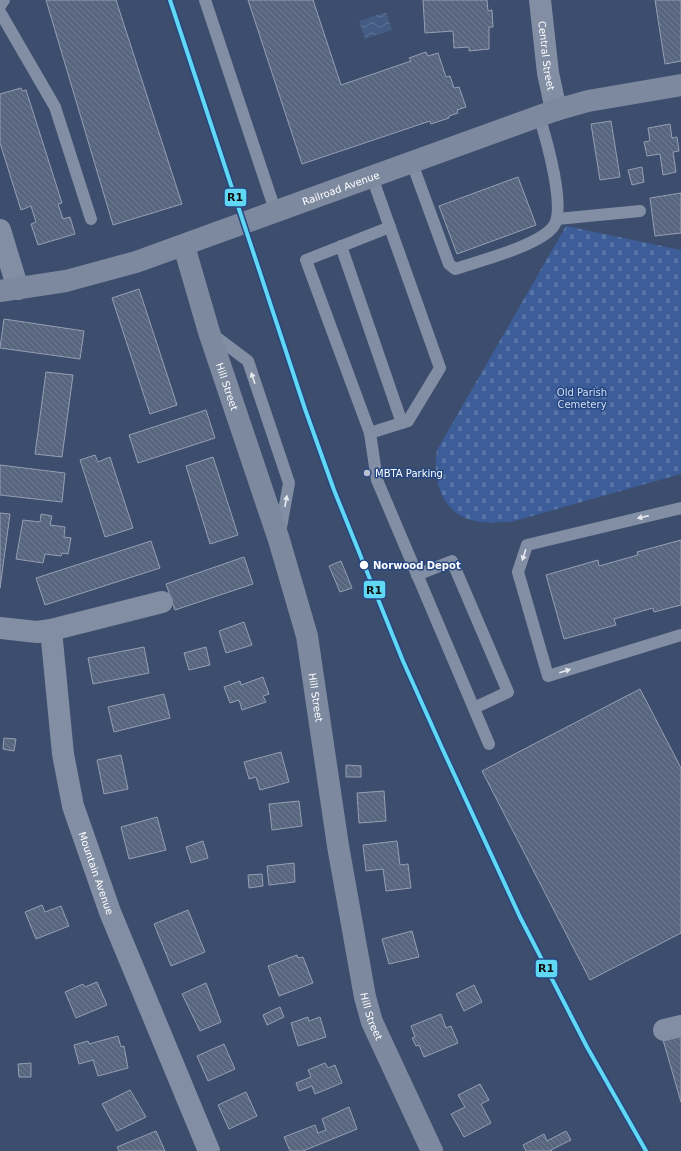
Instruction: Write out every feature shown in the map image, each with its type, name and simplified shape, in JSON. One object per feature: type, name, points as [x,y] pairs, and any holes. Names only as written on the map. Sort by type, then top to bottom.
[{"type":"street","name":"Central Street","points":[[540,0],[548,73],[548,113]]},
{"type":"street","name":"Railroad Avenue","points":[[9,290],[88,276],[184,246],[548,113],[588,101],[681,85]]},
{"type":"street","points":[[0,230],[9,290]]},
{"type":"street","name":"Hill Street","points":[[184,246],[209,332],[279,540],[307,636],[338,846],[365,997],[372,1022],[432,1151]]},
{"type":"street","points":[[0,628],[37,632],[52,630],[162,602]]},
{"type":"street","name":"Mountain Avenue","points":[[52,630],[55,685],[62,754],[73,806],[110,912],[210,1151]]},
{"type":"lane","points":[[0,6],[4,0]]},
{"type":"lane","points":[[205,0],[276,213]]},
{"type":"lane","points":[[0,12],[56,107],[91,219]]},
{"type":"lane","points":[[412,163],[449,264],[455,269],[533,241],[554,227],[559,206],[553,174],[548,113]]},
{"type":"lane","points":[[370,433],[408,421],[440,368],[372,178]]},
{"type":"lane","points":[[557,219],[640,211]]},
{"type":"lane","points":[[390,227],[306,260],[370,433],[377,480],[489,744]]},
{"type":"lane","points":[[341,246],[402,423]]},
{"type":"lane","points":[[681,508],[527,545],[518,572],[548,676],[681,635]]},
{"type":"lane","points":[[417,575],[452,561],[508,692],[474,708]]},
{"type":"green space","name":"Old Parish Cemetery","points":[[566,226],[681,250],[681,474],[511,522],[486,522],[471,520],[452,510],[441,492],[436,472],[437,450]]},
{"type":"water","points":[[386,12],[392,30],[365,39],[359,21]]},
{"type":"building","points":[[46,0],[116,0],[182,204],[113,225]]},
{"type":"building","points":[[248,0],[313,0],[341,85],[411,61],[409,58],[426,52],[428,56],[438,53],[446,77],[450,76],[454,88],[459,87],[466,107],[457,110],[458,113],[449,116],[449,118],[431,124],[430,121],[302,164]]},
{"type":"building","points":[[423,0],[487,0],[488,11],[492,10],[493,27],[489,27],[489,49],[469,51],[469,47],[454,48],[453,31],[425,33]]},
{"type":"building","points":[[655,0],[681,0],[681,61],[665,64]]},
{"type":"building","points":[[21,88],[22,91],[26,90],[62,203],[58,204],[63,219],[70,217],[75,234],[38,245],[31,224],[36,222],[31,206],[21,210],[0,143],[0,94]]},
{"type":"building","points":[[611,121],[620,177],[600,180],[591,124]]},
{"type":"building","points":[[670,124],[672,138],[677,137],[679,151],[673,152],[676,172],[663,175],[660,154],[647,156],[644,142],[650,141],[648,128]]},
{"type":"building","points":[[642,167],[644,182],[632,185],[628,170]]},
{"type":"building","points":[[518,177],[536,225],[457,254],[439,206]]},
{"type":"building","points":[[681,193],[681,233],[655,236],[650,198]]},
{"type":"building","points":[[139,289],[177,405],[150,414],[112,298]]},
{"type":"building","points":[[4,319],[84,331],[80,359],[0,348]]},
{"type":"building","points":[[46,372],[73,375],[62,457],[35,454]]},
{"type":"building","points":[[206,410],[215,438],[138,463],[129,435]]},
{"type":"building","points":[[95,455],[98,462],[110,457],[133,528],[105,537],[80,460]]},
{"type":"building","points":[[213,457],[238,535],[210,544],[186,466]]},
{"type":"building","points":[[0,465],[65,473],[62,502],[0,495]]},
{"type":"building","points":[[0,513],[10,514],[0,588]]},
{"type":"building","points":[[41,514],[52,516],[50,525],[65,527],[64,537],[71,538],[68,554],[62,553],[61,556],[45,554],[43,563],[16,559],[23,520],[40,522]]},
{"type":"building","points":[[681,540],[681,605],[654,612],[653,608],[614,619],[616,625],[564,639],[546,575],[598,560],[599,566],[638,555],[637,552]]},
{"type":"building","points":[[151,541],[160,568],[45,605],[36,578]]},
{"type":"building","points":[[244,557],[253,584],[175,610],[166,584]]},
{"type":"building","points":[[341,561],[352,588],[340,592],[329,566]]},
{"type":"building","points":[[244,622],[252,645],[226,653],[219,631]]},
{"type":"building","points":[[144,647],[149,673],[93,684],[88,658]]},
{"type":"building","points":[[206,647],[210,665],[189,670],[184,653]]},
{"type":"building","points":[[263,677],[269,694],[263,696],[266,702],[242,710],[239,700],[230,703],[224,687],[240,681],[241,685]]},
{"type":"building","points":[[640,689],[681,768],[681,933],[590,980],[482,771]]},
{"type":"building","points":[[164,694],[170,718],[114,732],[108,707]]},
{"type":"building","points":[[4,738],[16,739],[14,751],[3,749]]},
{"type":"building","points":[[281,752],[289,782],[260,790],[256,777],[249,779],[244,762]]},
{"type":"building","points":[[121,755],[128,789],[104,794],[97,760]]},
{"type":"building","points":[[346,765],[361,766],[361,777],[346,777]]},
{"type":"building","points":[[384,791],[386,821],[359,823],[357,793]]},
{"type":"building","points":[[299,801],[302,826],[272,830],[269,804]]},
{"type":"building","points":[[157,817],[166,850],[129,859],[121,827]]},
{"type":"building","points":[[203,841],[208,858],[191,863],[186,847]]},
{"type":"building","points":[[397,841],[400,865],[408,864],[411,888],[386,891],[383,869],[366,871],[363,845]]},
{"type":"building","points":[[294,863],[295,882],[269,885],[267,866]]},
{"type":"building","points":[[262,874],[263,886],[249,888],[248,875]]},
{"type":"building","points":[[42,905],[45,912],[61,906],[69,926],[36,939],[25,912]]},
{"type":"building","points":[[188,910],[205,952],[171,966],[154,924]]},
{"type":"building","points":[[412,931],[419,957],[389,964],[382,939]]},
{"type":"building","points":[[297,955],[298,958],[303,957],[313,983],[279,996],[268,966]]},
{"type":"building","points":[[97,982],[107,1005],[76,1018],[65,992],[83,984],[85,987]]},
{"type":"building","points":[[206,983],[221,1022],[200,1031],[182,994]]},
{"type":"building","points":[[474,985],[482,1002],[464,1011],[456,994]]},
{"type":"building","points":[[280,1007],[284,1017],[267,1025],[263,1015]]},
{"type":"building","points":[[441,1014],[446,1028],[451,1026],[458,1043],[424,1057],[419,1045],[416,1046],[412,1038],[415,1037],[411,1026]]},
{"type":"building","points":[[308,1017],[309,1021],[320,1017],[326,1037],[298,1046],[291,1023]]},
{"type":"building","points":[[681,1035],[681,1102],[663,1040]]},
{"type":"building","points":[[118,1036],[121,1047],[124,1046],[128,1068],[98,1076],[93,1060],[79,1064],[74,1045],[88,1041],[89,1044]]},
{"type":"building","points":[[224,1044],[235,1069],[208,1081],[197,1056]]},
{"type":"building","points":[[31,1063],[31,1077],[19,1077],[18,1064]]},
{"type":"building","points":[[325,1063],[328,1068],[335,1065],[342,1083],[315,1094],[312,1086],[299,1091],[296,1083],[311,1077],[308,1070]]},
{"type":"building","points":[[480,1084],[489,1100],[481,1104],[491,1123],[464,1137],[451,1114],[465,1107],[458,1095]]},
{"type":"building","points":[[130,1090],[146,1117],[117,1131],[102,1104]]},
{"type":"building","points":[[246,1092],[257,1116],[229,1129],[218,1105]]},
{"type":"building","points":[[349,1107],[357,1129],[303,1151],[290,1151],[284,1137],[315,1125],[318,1133],[326,1130],[322,1119]]},
{"type":"building","points":[[156,1131],[165,1151],[119,1151],[117,1147]]},
{"type":"building","points":[[566,1131],[571,1140],[551,1150],[552,1151],[526,1151],[523,1145],[544,1134],[547,1141]]},
{"type":"railway","points":[[170,0],[305,409],[334,490],[403,661],[520,917],[587,1047],[646,1151]]},
{"type":"transit line","name":"R1","points":[[170,0],[305,409],[334,490],[403,661],[520,917],[587,1047],[646,1151]]},
{"type":"place","name":"MBTA Parking","points":[[367,473]]},
{"type":"place","name":"Norwood Depot","points":[[364,565]]}]
